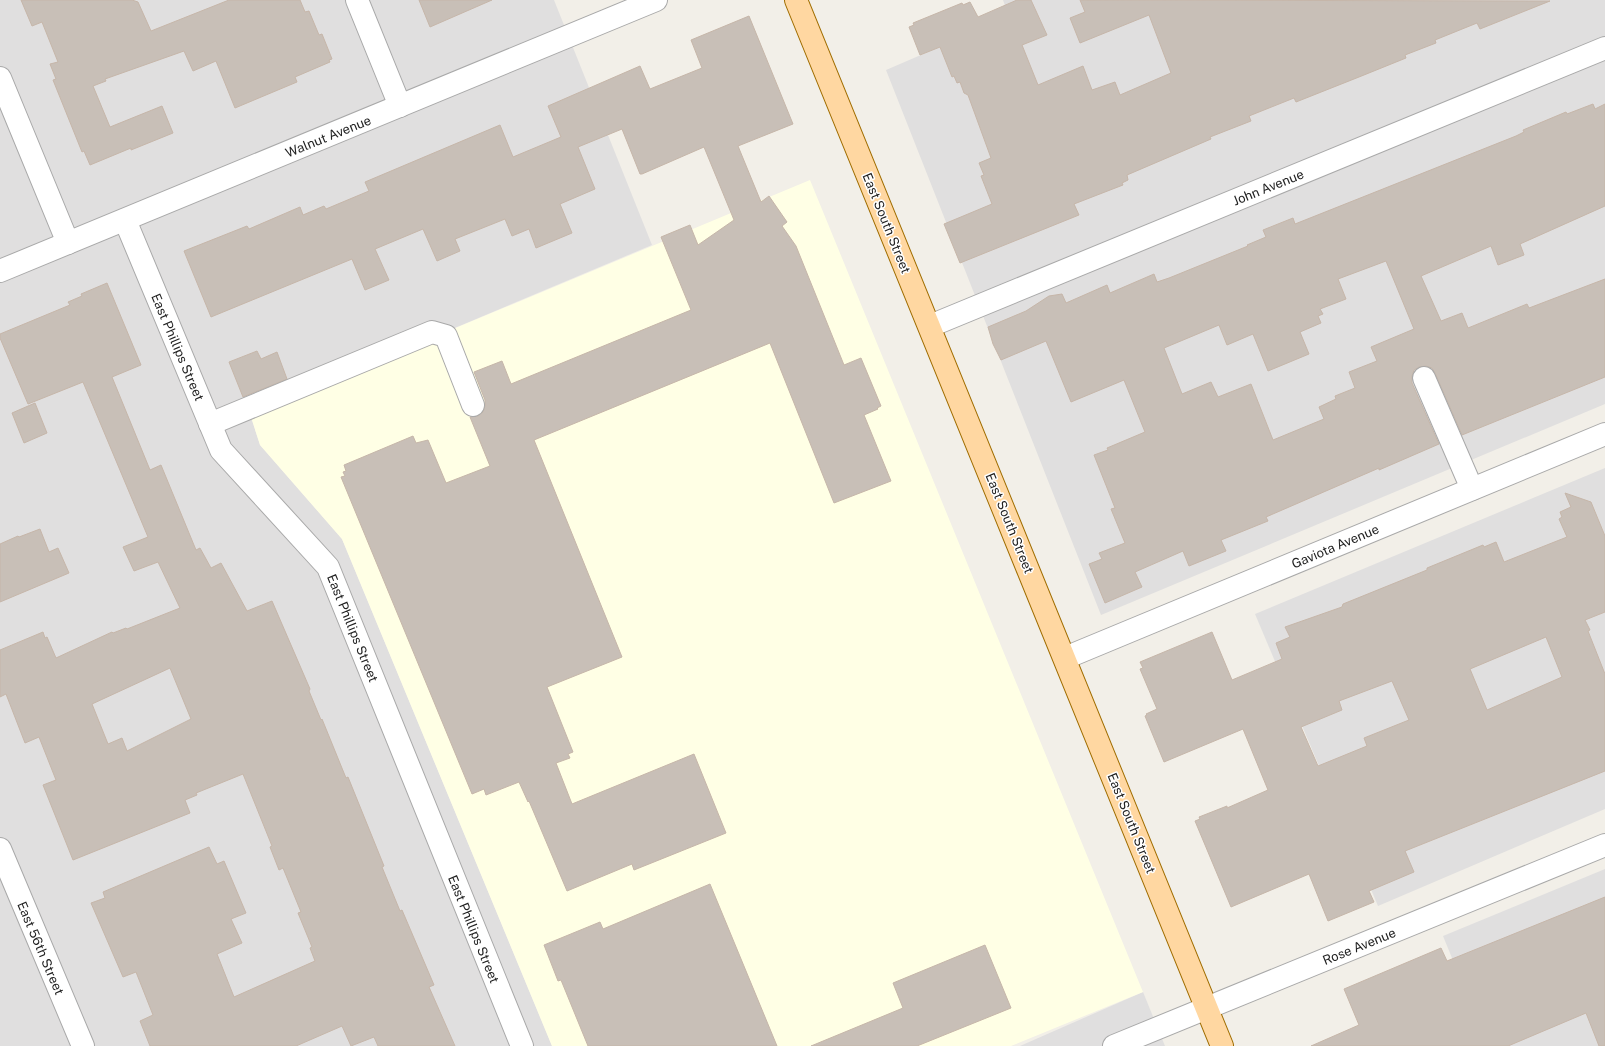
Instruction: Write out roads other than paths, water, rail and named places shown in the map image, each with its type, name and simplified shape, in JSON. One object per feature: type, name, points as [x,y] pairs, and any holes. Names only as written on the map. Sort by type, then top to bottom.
[{"type":"main road","name":"East South Street","points":[[796,0],[1222,1046]]},
{"type":"street","points":[[357,0],[400,106]]},
{"type":"street","name":"Walnut Avenue","points":[[0,271],[656,0]]},
{"type":"street","name":"John Avenue","points":[[930,326],[1605,48]]},
{"type":"street","points":[[0,78],[68,243]]},
{"type":"street","name":"East Phillips Street","points":[[125,220],[221,450],[328,567],[522,1046]]},
{"type":"street","points":[[210,424],[432,332],[446,336],[473,405]]},
{"type":"street","points":[[1424,378],[1472,489]]},
{"type":"street","name":"Gaviota Avenue","points":[[1065,658],[1605,434]]},
{"type":"street","name":"Rose Avenue","points":[[1114,1046],[1605,845]]},
{"type":"street","name":"East 56th Street","points":[[0,849],[82,1046]]}]
